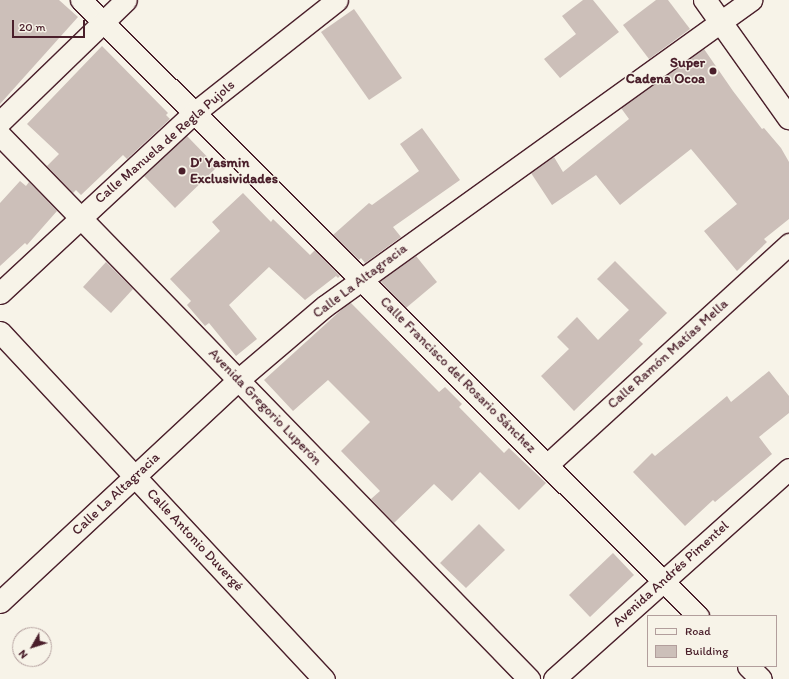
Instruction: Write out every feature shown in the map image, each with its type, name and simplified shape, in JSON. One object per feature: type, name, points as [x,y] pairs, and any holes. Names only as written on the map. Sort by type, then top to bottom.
[{"type":"main road","points":[[705,0],[789,118]]},
{"type":"street","name":"Calle Francisco del Rosario Sánchez","points":[[81,0],[697,615]]},
{"type":"street","points":[[0,122],[126,0]]},
{"type":"street","name":"Calle Manuela de Regla Pujols","points":[[0,294],[194,113],[337,0]]},
{"type":"street","name":"Calle La Altagracia","points":[[0,602],[238,380],[361,278],[721,23],[751,0]]},
{"type":"street","name":"Avenida Gregorio Luperón","points":[[0,135],[529,679]]},
{"type":"street","name":"Calle Ramón Matías Mella","points":[[548,465],[789,244]]},
{"type":"street","name":"Calle Antonio Duvergé","points":[[0,332],[324,679]]},
{"type":"street","name":"Avenida Andrés Pimentel","points":[[554,679],[789,470]]},
{"type":"street","points":[[749,667],[761,679]]},
{"type":"building","points":[[0,0],[59,0],[78,17],[0,104]]},
{"type":"building","points":[[583,0],[593,0],[619,32],[560,78],[544,59],[576,34],[562,16]]},
{"type":"building","points":[[656,0],[668,0],[690,29],[649,59],[623,25]]},
{"type":"building","points":[[354,9],[402,78],[369,100],[321,32]]},
{"type":"building","points":[[102,46],[168,113],[166,115],[170,119],[127,159],[123,155],[81,195],[76,190],[73,193],[47,166],[59,154],[27,124]]},
{"type":"building","points":[[704,49],[733,91],[762,129],[764,128],[781,148],[789,162],[789,219],[764,239],[767,242],[737,271],[704,231],[737,204],[691,149],[620,205],[596,175],[552,205],[531,173],[554,157],[563,172],[629,119],[621,108]]},
{"type":"building","points":[[422,128],[460,180],[393,227],[401,237],[365,263],[361,258],[359,260],[333,235],[369,203],[372,205],[419,171],[400,144]]},
{"type":"building","points":[[187,136],[217,167],[175,208],[144,176]]},
{"type":"building","points":[[20,181],[26,186],[29,182],[57,211],[27,245],[25,243],[0,266],[0,203]]},
{"type":"building","points":[[243,193],[271,222],[273,219],[310,255],[315,250],[340,276],[338,278],[336,276],[305,300],[269,267],[229,305],[257,339],[236,356],[209,323],[205,326],[187,305],[191,301],[170,279],[220,231],[212,222]]},
{"type":"building","points":[[416,256],[437,282],[406,308],[380,281]]},
{"type":"building","points":[[615,261],[667,313],[639,340],[643,344],[574,411],[541,376],[569,349],[557,337],[577,317],[598,340],[629,310],[597,279]]},
{"type":"building","points":[[106,262],[133,289],[111,313],[83,287]]},
{"type":"building","points":[[350,302],[439,392],[445,387],[462,404],[459,407],[504,453],[509,448],[546,483],[519,510],[480,472],[452,501],[434,484],[394,523],[371,499],[380,491],[341,451],[370,422],[328,380],[293,411],[264,380]]},
{"type":"building","points":[[769,371],[789,396],[789,413],[759,437],[772,454],[715,502],[713,500],[685,526],[633,472],[652,453],[655,456],[727,396],[731,402]]},
{"type":"building","points":[[479,524],[505,550],[466,588],[440,563]]},
{"type":"building","points":[[613,553],[634,575],[590,617],[569,595]]},
{"type":"place","name":"Super Cadena Ocoa","points":[[713,71]]},
{"type":"place","name":"D' Yasmin Exclusividades","points":[[182,171]]}]
